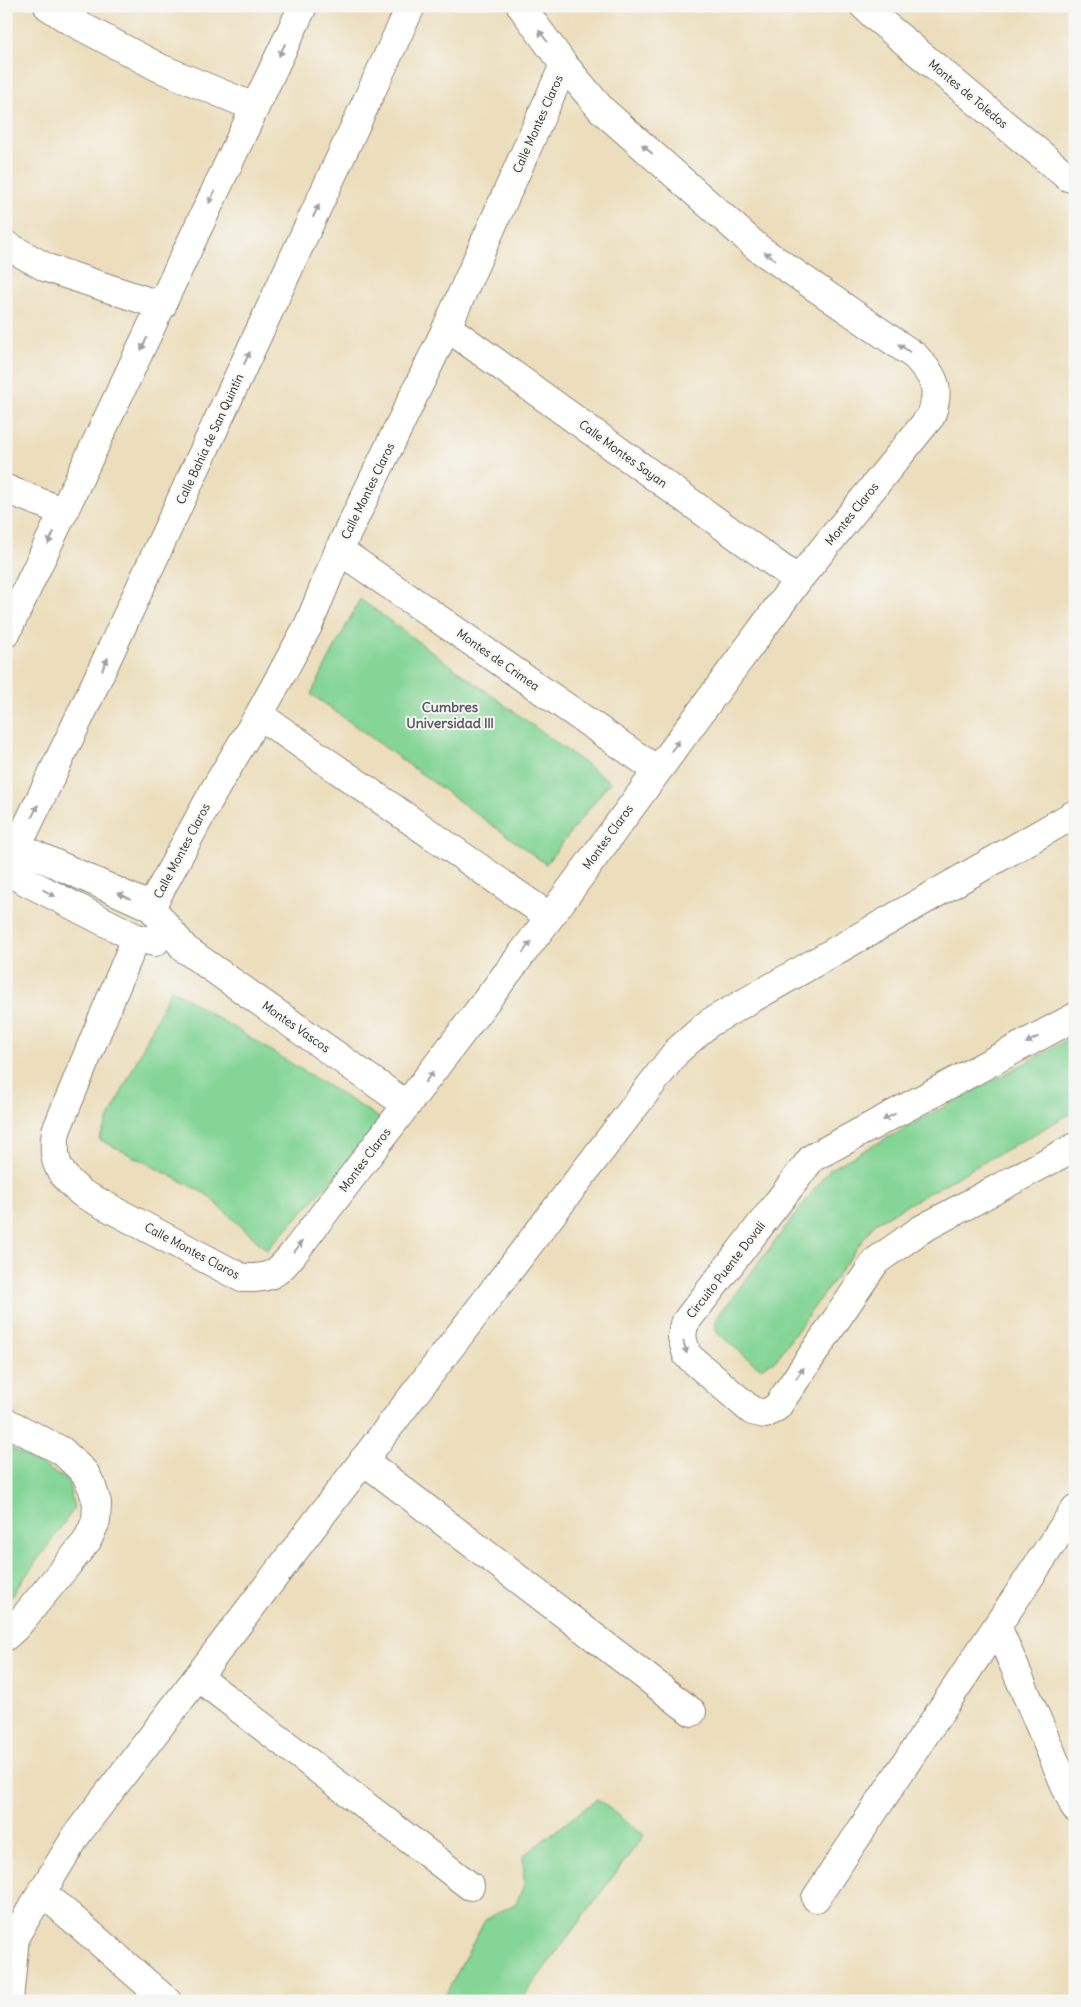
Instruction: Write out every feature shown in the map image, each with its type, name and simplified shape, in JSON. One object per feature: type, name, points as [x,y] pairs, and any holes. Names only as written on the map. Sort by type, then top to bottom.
[{"type":"street","points":[[48,6],[68,20],[160,68],[254,107]]},
{"type":"street","points":[[6,633],[303,6]]},
{"type":"street","name":"Calle Bahía de San Quintín","points":[[10,862],[412,6]]},
{"type":"street","name":"Calle Montes Claros","points":[[521,6],[564,65],[601,109],[758,248],[915,356],[927,370],[935,384]]},
{"type":"street","name":"Montes de Toledos","points":[[864,6],[1068,177],[1075,179]]},
{"type":"street","name":"Calle Montes Claros","points":[[151,908],[216,787],[259,715],[308,624],[339,550],[447,327],[564,65]]},
{"type":"street","points":[[6,245],[47,268],[162,306]]},
{"type":"street","name":"Calle Montes Sayan","points":[[447,327],[798,580]]},
{"type":"street","name":"Montes Claros","points":[[262,1279],[280,1270],[550,917],[798,580],[931,416],[936,400],[935,384]]},
{"type":"street","points":[[6,489],[64,512]]},
{"type":"street","name":"Montes de Crimea","points":[[339,550],[657,770]]},
{"type":"street","points":[[259,715],[550,917]]},
{"type":"street","points":[[9,2001],[15,1936],[78,1833],[677,1051],[708,1023],[1075,814]]},
{"type":"street","name":"Montes Vascos","points":[[10,862],[151,908],[185,949],[407,1105]]},
{"type":"street","name":"Montes Vascos","points":[[10,862],[136,938],[185,949]]},
{"type":"street","name":"Calle Montes Claros","points":[[136,938],[56,1131],[53,1150],[58,1168],[68,1182],[83,1194],[242,1278],[262,1279]]},
{"type":"street","name":"Circuito Puente Dovali","points":[[1075,1017],[812,1158],[684,1324],[682,1337],[687,1355],[752,1411],[765,1414],[777,1407],[876,1261],[920,1230],[1075,1146]]},
{"type":"street","points":[[6,1422],[62,1451],[85,1473],[97,1503],[96,1521],[87,1541],[16,1627],[6,1636]]},
{"type":"street","points":[[363,1460],[692,1712]]},
{"type":"street","points":[[816,1898],[1075,1509]]},
{"type":"street","points":[[997,1626],[1075,1808]]},
{"type":"street","points":[[198,1677],[470,1886]]},
{"type":"street","points":[[42,1892],[168,2001]]},
{"type":"green space","points":[[360,599],[610,782],[546,864],[311,694]]},
{"type":"green space","points":[[171,989],[386,1122],[267,1250],[206,1194],[99,1139]]},
{"type":"green space","points":[[1075,1036],[1075,1111],[875,1223],[776,1360],[760,1368],[717,1333],[715,1320],[830,1169]]},
{"type":"green space","points":[[6,1445],[68,1480],[74,1509],[10,1598],[6,1600]]},
{"type":"green space","points":[[597,1799],[644,1835],[520,2001],[447,2001],[444,1998],[485,1920],[516,1903],[524,1885],[523,1856]]},
{"type":"district","name":"Cumbres Universidad lll","points":[[450,716]]}]
